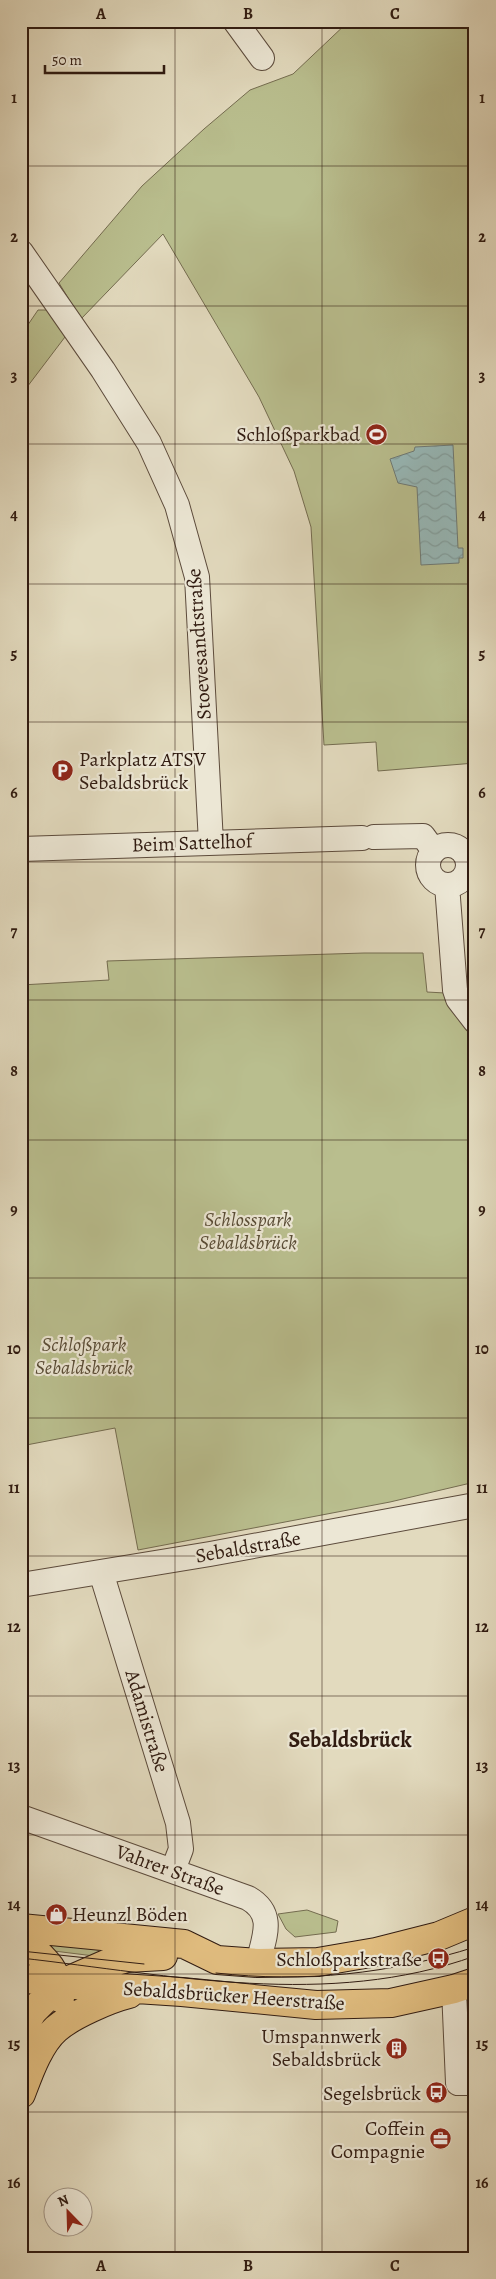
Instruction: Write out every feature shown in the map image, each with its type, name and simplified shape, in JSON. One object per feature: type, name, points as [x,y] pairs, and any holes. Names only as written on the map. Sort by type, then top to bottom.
[{"type":"main road","name":"Sebaldsbrücker Heerstraße","points":[[21,1928],[184,1944],[217,1960],[258,1963],[318,1962],[376,1952],[439,1936],[475,1921]]},
{"type":"main road","points":[[21,1938],[48,1961],[60,1984],[60,2006],[56,2029]]},
{"type":"main road","points":[[21,2030],[34,2011],[60,1984],[106,1964],[127,1958],[151,1956],[217,1960]]},
{"type":"main road","name":"Sebaldsbrücker Heerstraße","points":[[21,1978],[60,1984],[140,1991],[182,1992],[316,2005],[391,2003],[465,1985]]},
{"type":"main road","points":[[21,2094],[43,2046],[56,2029],[94,2006],[140,1991]]},
{"type":"street","points":[[235,21],[262,58]]},
{"type":"street","name":"Stoevesandtstraße","points":[[21,252],[103,370],[149,443],[178,505],[197,576],[211,843]]},
{"type":"street","name":"Beim Sattelhof","points":[[21,849],[423,836],[434,851]]},
{"type":"street","points":[[453,845],[463,851],[466,856],[468,871],[463,879],[456,884],[447,885],[436,881],[430,872],[429,861],[434,851],[442,846],[453,845]]},
{"type":"street","points":[[447,885],[455,990],[458,999],[475,1022]]},
{"type":"street","name":"Sebaldstraße","points":[[21,1585],[475,1505]]},
{"type":"street","name":"Adamistraße","points":[[101,1572],[178,1823],[181,1849],[173,1870]]},
{"type":"street","name":"Vahrer Straße","points":[[21,1817],[173,1870],[248,1898],[259,1904],[264,1912],[267,1924],[258,1963]]},
{"type":"street","points":[[465,1985],[458,2083],[475,2083]]},
{"type":"green space","points":[[349,21],[475,21],[475,763],[378,771],[376,742],[324,745],[311,527],[294,471],[259,397],[163,234],[81,319],[59,283],[142,186],[204,129],[250,90],[293,74]]},
{"type":"green space","points":[[38,310],[52,310],[68,333],[21,395],[21,335]]},
{"type":"green space","points":[[475,837],[475,949],[470,883],[472,870],[464,840]]},
{"type":"green space","name":"Schlosspark Sebaldsbrück","points":[[423,953],[427,992],[445,993],[475,1033],[475,1482],[390,1502],[138,1550],[115,1428],[21,1446],[21,985],[109,980],[107,961]]},
{"type":"green space","points":[[307,1910],[338,1921],[336,1932],[295,1937],[286,1929],[278,1914]]},
{"type":"green space","points":[[47,1936],[134,1945],[102,1957],[46,1950]]},
{"type":"water","points":[[453,445],[458,548],[463,548],[463,558],[459,558],[459,563],[421,565],[417,487],[398,483],[390,459],[414,451],[415,447]]},
{"type":"tram line","points":[[216,1973],[282,1977],[347,1974],[411,1964],[475,1947]]},
{"type":"tram line","points":[[21,1951],[144,1964]]},
{"type":"tram line","points":[[21,1958],[192,1979],[307,1984],[363,1981],[419,1972],[475,1956]]},
{"type":"place","name":"Schloßparkbad","points":[[376,434]]},
{"type":"place","name":"Parkplatz ATSV Sebaldsbrück","points":[[63,771]]},
{"type":"place","name":"Heunzl Böden","points":[[56,1914]]},
{"type":"place","name":"Schloßparkstraße","points":[[438,1959]]},
{"type":"place","name":"Umspannwerk Sebaldsbrück","points":[[397,2048]]},
{"type":"place","name":"Segelsbrück","points":[[437,2093]]},
{"type":"place","name":"Coffein Compagnie","points":[[441,2139]]},
{"type":"district","name":"Sebaldsbrück","points":[[350,1740]]},
{"type":"park label","name":"Schloßpark Sebaldsbrück","points":[[84,1356]]}]
